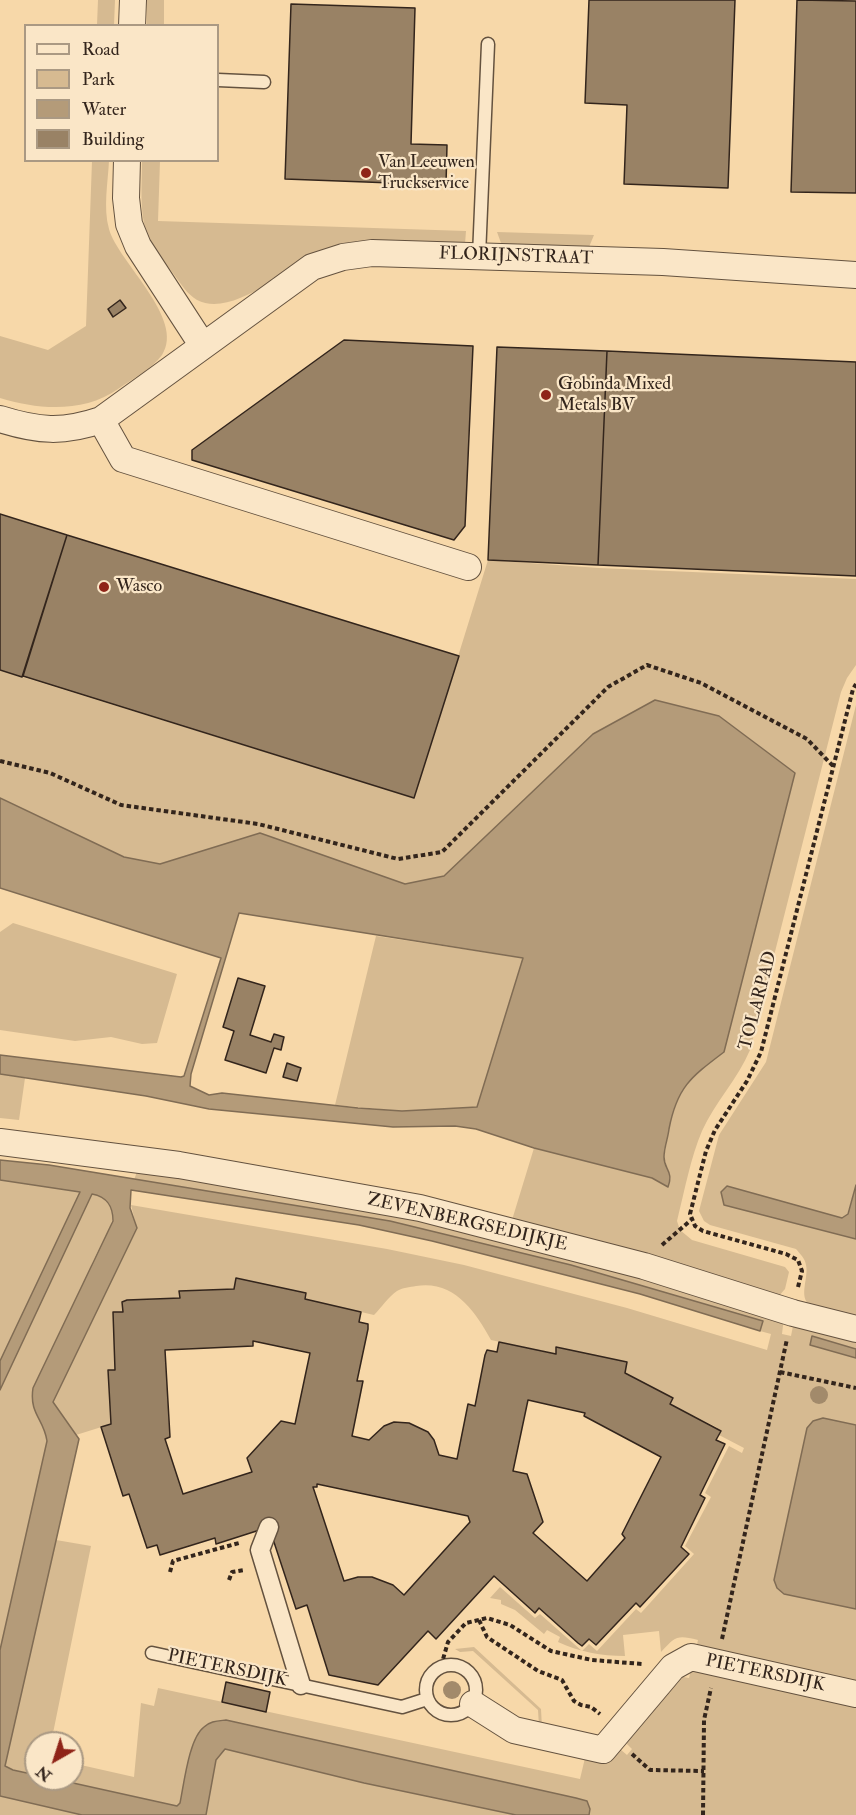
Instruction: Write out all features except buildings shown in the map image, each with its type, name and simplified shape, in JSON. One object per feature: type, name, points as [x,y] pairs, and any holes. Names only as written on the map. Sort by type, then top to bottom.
[{"type":"street","points":[[132,24],[133,0]]},
{"type":"street","points":[[127,162],[126,198],[129,224],[138,246],[203,346]]},
{"type":"street","name":"FLORIJNSTRAAT","points":[[0,420],[33,429],[54,430],[81,427],[101,420],[312,267],[343,257],[372,253],[663,262],[856,275]]},
{"type":"street","points":[[101,420],[123,459],[468,567]]},
{"type":"street","name":"ZEVENBERGSEDIJKJE","points":[[0,1142],[178,1165],[420,1208],[644,1266],[856,1329]]},
{"type":"street","name":"PIETERSDIJK","points":[[268,1531],[260,1550],[301,1685]]},
{"type":"street","name":"PIETERSDIJK","points":[[673,1667],[691,1657],[856,1694]]},
{"type":"street","points":[[473,1704],[514,1730],[603,1750],[673,1667]]},
{"type":"lane","points":[[478,256],[488,44]]},
{"type":"lane","points":[[219,80],[264,82]]},
{"type":"lane","name":"PIETERSDIJK","points":[[152,1653],[402,1707],[427,1699]]},
{"type":"lane","points":[[454,1664],[466,1669],[474,1678],[477,1691],[473,1704],[465,1712],[454,1716],[443,1714],[433,1709],[427,1699],[425,1686],[430,1674],[441,1666],[454,1664]]},
{"type":"path","points":[[0,761],[50,772],[121,804],[258,824],[398,859],[442,852],[608,687],[647,665],[701,683],[807,739],[834,766]]},
{"type":"path","name":"TOLARPAD","points":[[691,1220],[690,1214],[706,1151],[715,1130],[747,1081],[761,1052],[856,684]]},
{"type":"path","points":[[644,1266],[666,1239],[691,1220],[703,1232],[786,1254],[798,1260],[802,1271],[704,1720],[703,1815]]},
{"type":"path","points":[[780,1372],[856,1388]]},
{"type":"path","points":[[170,1572],[173,1561],[268,1531]]},
{"type":"path","points":[[441,1666],[448,1642],[466,1623],[487,1618],[510,1625],[551,1651],[592,1660],[673,1667]]},
{"type":"path","points":[[479,1620],[487,1637],[538,1671],[562,1680],[574,1701],[591,1707],[609,1722],[623,1746],[651,1770],[704,1771]]},
{"type":"green space","points":[[98,0],[115,0],[114,24],[97,24]]},
{"type":"green space","points":[[147,0],[164,0],[164,24],[147,24]]},
{"type":"green space","points":[[92,162],[109,162],[106,204],[109,229],[124,258],[158,308],[165,325],[167,341],[162,355],[153,365],[105,397],[76,406],[46,407],[0,398],[0,336],[48,350],[86,326]]},
{"type":"green space","points":[[142,162],[160,162],[158,221],[466,231],[465,244],[347,244],[336,246],[317,253],[242,297],[211,304],[197,300],[187,292],[149,240],[144,225],[141,188]]},
{"type":"green space","points":[[497,232],[594,235],[589,247],[513,250],[501,243]]},
{"type":"green space","points":[[488,560],[599,568],[856,579],[856,665],[841,692],[750,1050],[702,1131],[691,1163],[677,1221],[680,1230],[692,1240],[785,1267],[789,1272],[785,1289],[778,1297],[512,1220],[534,1148],[652,1178],[667,1187],[671,1178],[664,1158],[672,1112],[681,1091],[694,1075],[724,1052],[795,773],[593,734],[444,876],[405,884],[260,833],[160,864],[124,857],[0,798],[0,670],[414,798]]},
{"type":"green space","points":[[856,705],[856,1185],[847,1215],[842,1218],[727,1186],[724,1205],[856,1239],[856,1318],[820,1310],[807,1302],[804,1292],[806,1265],[796,1249],[710,1225],[704,1221],[699,1211],[719,1135],[766,1062]]},
{"type":"green space","points":[[13,923],[177,974],[157,1043],[142,1044],[111,1037],[75,1041],[0,1030],[0,932]]},
{"type":"green space","points":[[376,936],[523,958],[477,1107],[402,1111],[335,1105]]},
{"type":"green space","points":[[0,1074],[25,1078],[19,1120],[0,1118]]},
{"type":"green space","points":[[138,1169],[438,1222],[784,1317],[782,1334],[791,1336],[794,1321],[856,1336],[856,1815],[0,1815],[0,1390],[92,1194],[105,1199],[112,1206],[113,1215],[111,1226],[91,1267],[86,1333],[137,1229],[131,1205],[387,1249],[464,1265],[627,1308],[767,1350],[771,1334],[760,1331],[762,1321],[571,1265],[390,1221],[134,1180]],"holes":[[[236,1278],[306,1293],[305,1299],[374,1315],[399,1290],[429,1285],[442,1288],[462,1300],[478,1318],[491,1340],[556,1354],[557,1348],[627,1362],[625,1373],[673,1398],[670,1404],[716,1427],[721,1431],[719,1435],[744,1448],[742,1453],[729,1446],[705,1493],[711,1497],[685,1546],[694,1554],[641,1613],[636,1609],[597,1651],[589,1644],[582,1651],[625,1656],[623,1635],[659,1631],[661,1652],[677,1638],[698,1640],[689,1678],[683,1677],[626,1743],[632,1749],[627,1755],[620,1749],[585,1758],[580,1779],[158,1688],[154,1706],[141,1703],[134,1777],[84,1766],[84,1791],[24,1791],[24,1731],[53,1731],[91,1546],[56,1540],[52,1556],[72,1429],[76,1435],[111,1424],[108,1370],[115,1370],[113,1312],[123,1312],[123,1302],[128,1300],[180,1298],[180,1291],[234,1289]],[[226,1720],[576,1798],[215,1721]]]},
{"type":"green space","points":[[0,1180],[80,1192],[0,1361]]},
{"type":"green space","points":[[500,1587],[535,1618],[540,1614],[581,1650],[558,1642],[560,1637],[547,1630],[544,1634],[515,1610],[501,1604],[501,1600],[490,1598]]},
{"type":"green space","points":[[474,1647],[541,1709],[542,1728],[539,1726],[538,1710],[473,1651],[460,1652],[455,1649]]},
{"type":"water","points":[[655,700],[719,716],[795,773],[724,1052],[687,1084],[672,1115],[664,1154],[670,1177],[668,1187],[652,1178],[534,1148],[476,1129],[455,1126],[393,1127],[209,1109],[146,1096],[0,1074],[0,1055],[184,1076],[221,958],[0,888],[0,798],[124,857],[160,864],[260,833],[405,884],[444,876],[593,734]],"holes":[[[239,913],[523,958],[477,1107],[402,1111],[358,1108],[222,1093],[209,1095],[190,1086],[191,1074]]]},
{"type":"water","points":[[0,1160],[49,1165],[390,1221],[571,1265],[763,1321],[760,1331],[640,1294],[432,1241],[359,1225],[131,1190],[130,1208],[137,1228],[53,1402],[79,1439],[5,1766],[24,1772],[24,1791],[84,1791],[84,1785],[177,1806],[180,1803],[194,1741],[204,1727],[226,1720],[576,1798],[587,1801],[590,1809],[589,1815],[516,1815],[364,1783],[225,1749],[216,1760],[206,1815],[82,1815],[0,1796],[0,1650],[47,1441],[33,1404],[33,1388],[113,1221],[112,1211],[106,1200],[92,1194],[0,1390],[0,1361],[80,1192],[0,1180]]},
{"type":"water","points":[[856,1185],[856,1239],[724,1205],[721,1192],[727,1186],[842,1218],[848,1214]]},
{"type":"water","points":[[812,1336],[856,1349],[856,1358],[810,1345]]},
{"type":"water","points":[[823,1418],[856,1425],[856,1609],[784,1594],[777,1588],[774,1580],[807,1428],[813,1421]]},
{"type":"place","name":"Van Leeuwen Truckservice","points":[[366,173]]},
{"type":"place","name":"Gobinda Mixed Metals BV","points":[[546,395]]},
{"type":"place","name":"Wasco","points":[[104,587]]}]
